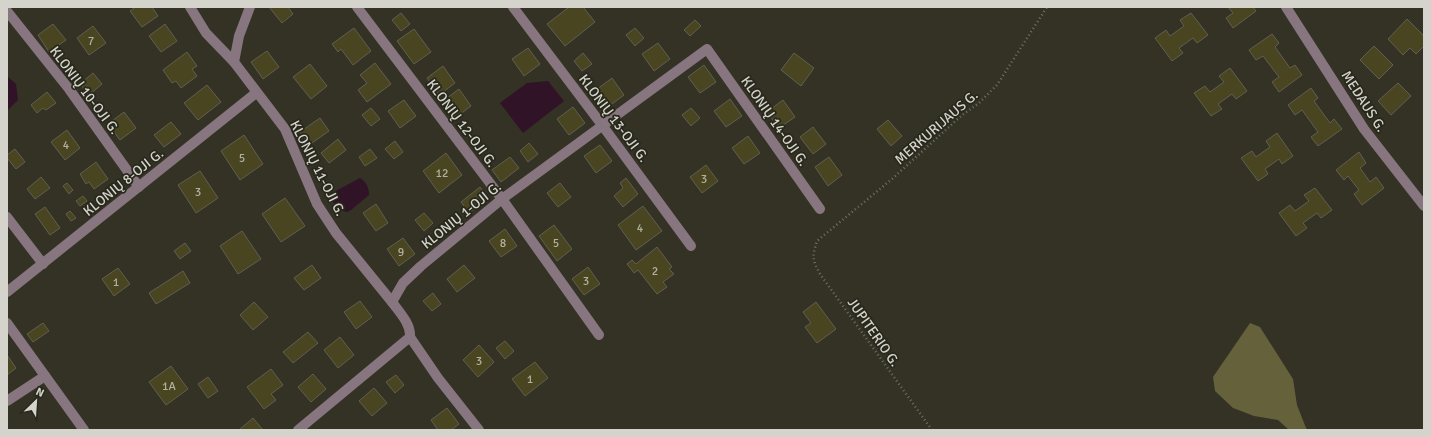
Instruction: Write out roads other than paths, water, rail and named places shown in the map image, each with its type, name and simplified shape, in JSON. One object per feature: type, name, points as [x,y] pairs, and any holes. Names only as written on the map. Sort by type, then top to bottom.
[{"type":"street","name":"KLONIŲ 11-OJI G.","points":[[190,7],[206,33],[234,62],[256,93],[285,129],[317,204],[336,233],[392,302]]},
{"type":"street","points":[[234,62],[239,36],[250,7]]},
{"type":"street","name":"KLONIŲ 12-OJI G.","points":[[357,7],[502,199],[599,335]]},
{"type":"street","name":"KLONIŲ 13-OJI G.","points":[[513,7],[691,246]]},
{"type":"street","name":"MEDAUS G.","points":[[1286,7],[1364,129],[1424,206]]},
{"type":"street","name":"KLONIŲ 10-OJI G.","points":[[7,11],[69,89],[139,187]]},
{"type":"street","name":"KLONIŲ 1-OJI G.","points":[[392,302],[403,283],[421,266],[502,199],[707,50]]},
{"type":"street","name":"KLONIŲ 14-OJI G.","points":[[707,50],[820,209]]},
{"type":"street","name":"KLONIŲ 8-OJI G.","points":[[7,292],[256,93]]},
{"type":"street","points":[[7,217],[43,264]]},
{"type":"street","points":[[298,430],[410,337],[411,331],[407,323],[392,302]]},
{"type":"street","points":[[7,323],[84,430]]},
{"type":"street","points":[[410,337],[438,378],[479,430]]},
{"type":"street","points":[[7,401],[45,376]]}]
